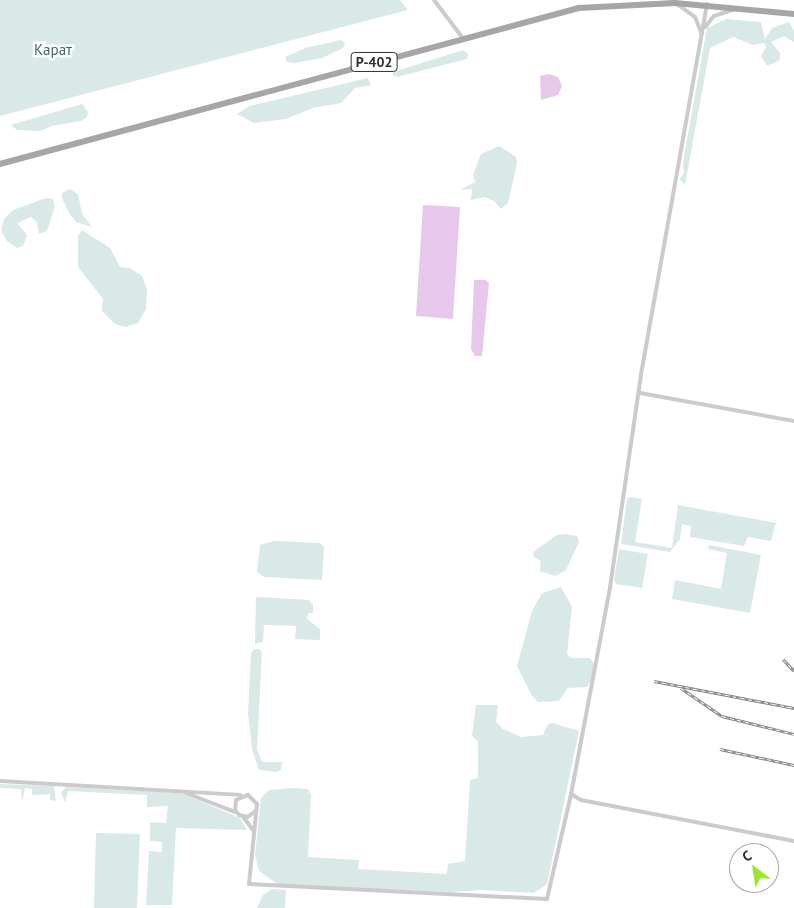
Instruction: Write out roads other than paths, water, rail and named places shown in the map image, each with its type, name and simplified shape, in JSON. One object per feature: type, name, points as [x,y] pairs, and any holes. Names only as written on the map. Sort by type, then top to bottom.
[{"type":"main road","name":"Р-402","points":[[0,164],[462,37],[579,8],[675,3],[707,4],[794,14]]},
{"type":"street","points":[[434,0],[462,37]]},
{"type":"street","points":[[675,3],[695,18],[702,36]]},
{"type":"street","points":[[0,781],[182,791],[241,795],[254,798],[256,811],[249,884],[547,899],[594,680],[640,393],[707,4]]},
{"type":"street","points":[[703,28],[714,16],[744,8]]},
{"type":"street","points":[[640,393],[794,421]]},
{"type":"street","points":[[182,791],[236,813],[243,817],[253,830]]},
{"type":"street","points":[[571,794],[581,800],[794,841]]},
{"type":"street","points":[[236,813],[234,803],[241,795]]},
{"type":"street","points":[[243,817],[256,811]]},
{"type":"railway","points":[[783,659],[794,671]]},
{"type":"railway","points":[[654,681],[794,708]]},
{"type":"railway","points":[[681,688],[722,716],[794,734]]},
{"type":"railway","points":[[720,749],[794,765]]},
{"type":"park label","name":"Карат","points":[[53,50]]}]
